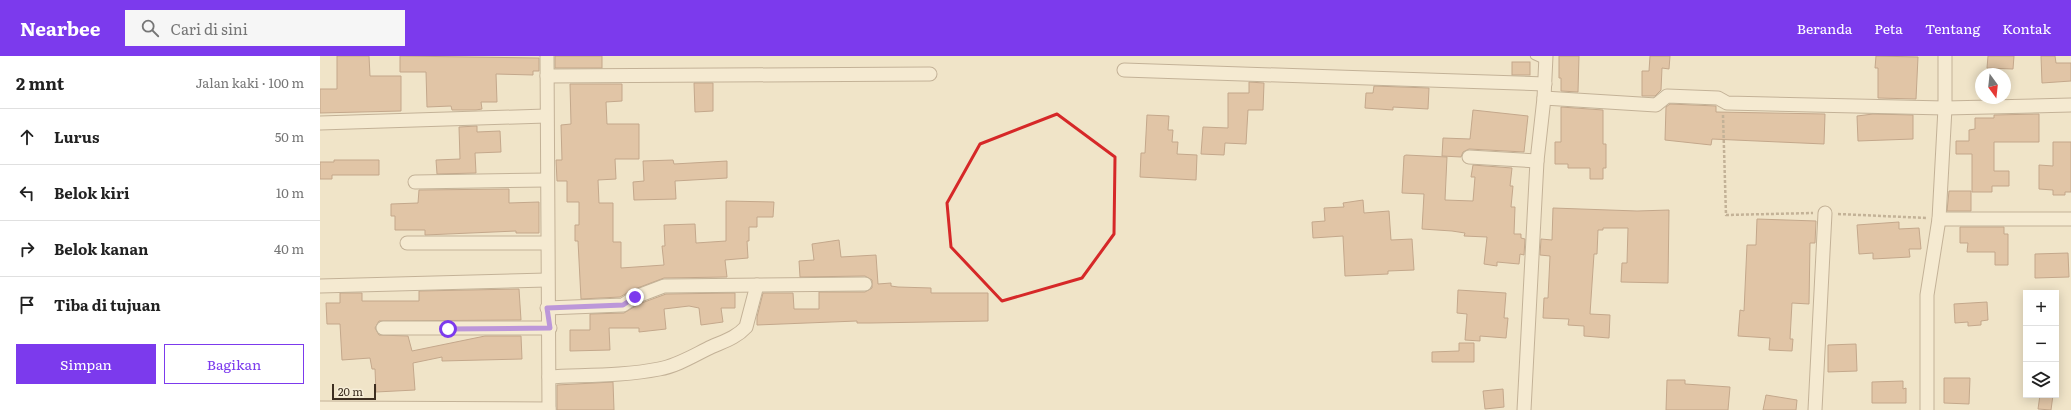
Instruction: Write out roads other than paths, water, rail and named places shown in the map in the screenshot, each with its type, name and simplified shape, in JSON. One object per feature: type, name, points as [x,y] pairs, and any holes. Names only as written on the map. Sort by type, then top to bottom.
[{"type":"street","points":[[320,408],[549,409],[550,328],[547,308],[547,56]]},
{"type":"street","points":[[1927,410],[1927,295],[1939,219],[1945,108],[1945,56]]},
{"type":"street","points":[[1524,410],[1537,161],[1545,84],[1542,58]]},
{"type":"street","points":[[1124,70],[1545,84]]},
{"type":"street","points":[[547,76],[930,74]]},
{"type":"street","points":[[1544,98],[1656,106],[1667,96],[1718,98],[1727,103],[1945,108],[2071,105]]},
{"type":"street","points":[[320,123],[546,116]]},
{"type":"street","points":[[1469,157],[1537,161]]},
{"type":"street","points":[[415,182],[547,180]]},
{"type":"street","points":[[1815,410],[1825,213]]},
{"type":"street","points":[[1939,219],[2071,220]]},
{"type":"street","points":[[407,242],[547,243]]},
{"type":"street","points":[[320,286],[547,280]]},
{"type":"street","points":[[547,308],[623,305],[635,297],[664,286],[865,284]]},
{"type":"street","points":[[549,377],[630,373],[660,369],[689,359],[707,349],[723,344],[746,327],[757,285]]},
{"type":"street","points":[[383,328],[550,328]]}]
